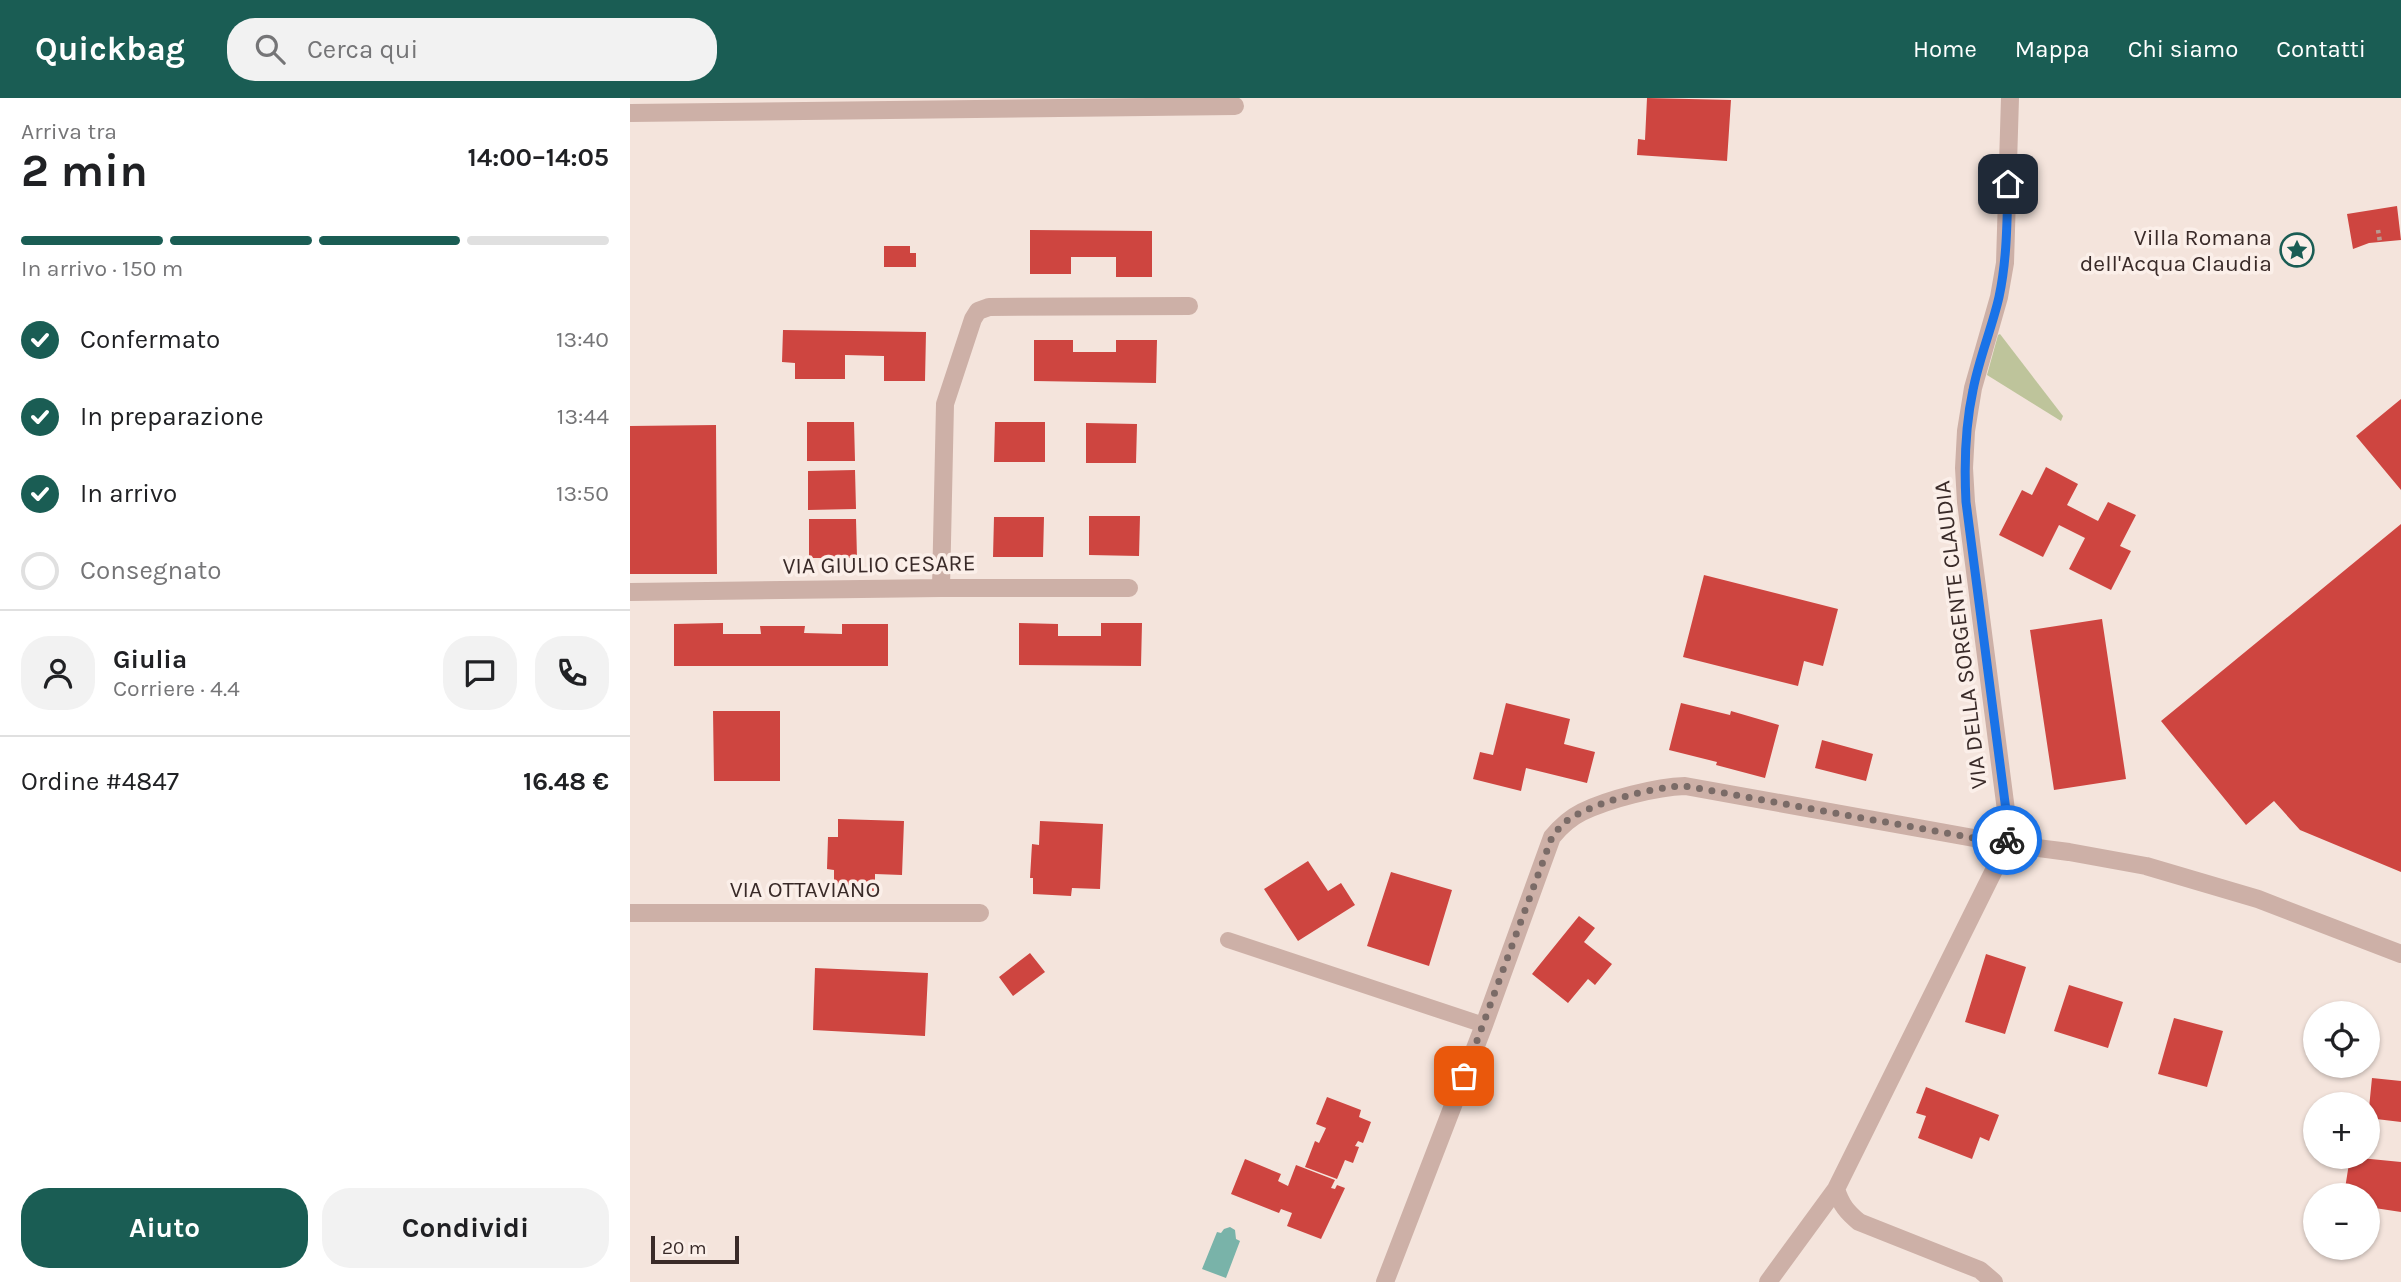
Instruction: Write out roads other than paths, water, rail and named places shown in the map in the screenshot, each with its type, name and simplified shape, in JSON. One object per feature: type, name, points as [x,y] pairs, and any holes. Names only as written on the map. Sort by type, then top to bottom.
[{"type":"street","name":"VIA DELLA SORGENTE CLAUDIA","points":[[2007,844],[2007,818],[1966,502],[1964,468],[1966,431],[1973,388],[1996,308],[2005,263],[2010,98]]},
{"type":"street","points":[[630,113],[1236,106]]},
{"type":"street","points":[[941,588],[945,404],[978,311],[989,307],[1189,306]]},
{"type":"street","name":"VIA GIULIO CESARE","points":[[630,592],[1129,588]]},
{"type":"street","points":[[1385,1282],[1484,1025],[1552,837],[1563,823],[1582,811],[1616,800],[1673,786],[1685,786],[2007,844],[2111,859],[2198,880],[2401,954]]},
{"type":"street","points":[[1768,1282],[1836,1189],[2007,844]]},
{"type":"street","name":"VIA OTTAVIANO","points":[[630,913],[980,913]]},
{"type":"street","points":[[1836,1189],[1840,1203],[1859,1222],[1980,1270],[1994,1282]]},
{"type":"lane","points":[[1228,940],[1484,1025]]},
{"type":"water","points":[[1230,1227],[1235,1230],[1236,1239],[1240,1241],[1226,1278],[1202,1269],[1217,1232],[1221,1233]]},
{"type":"place","name":"Villa Romana dell'Acqua Claudia","points":[[2297,250]]}]
